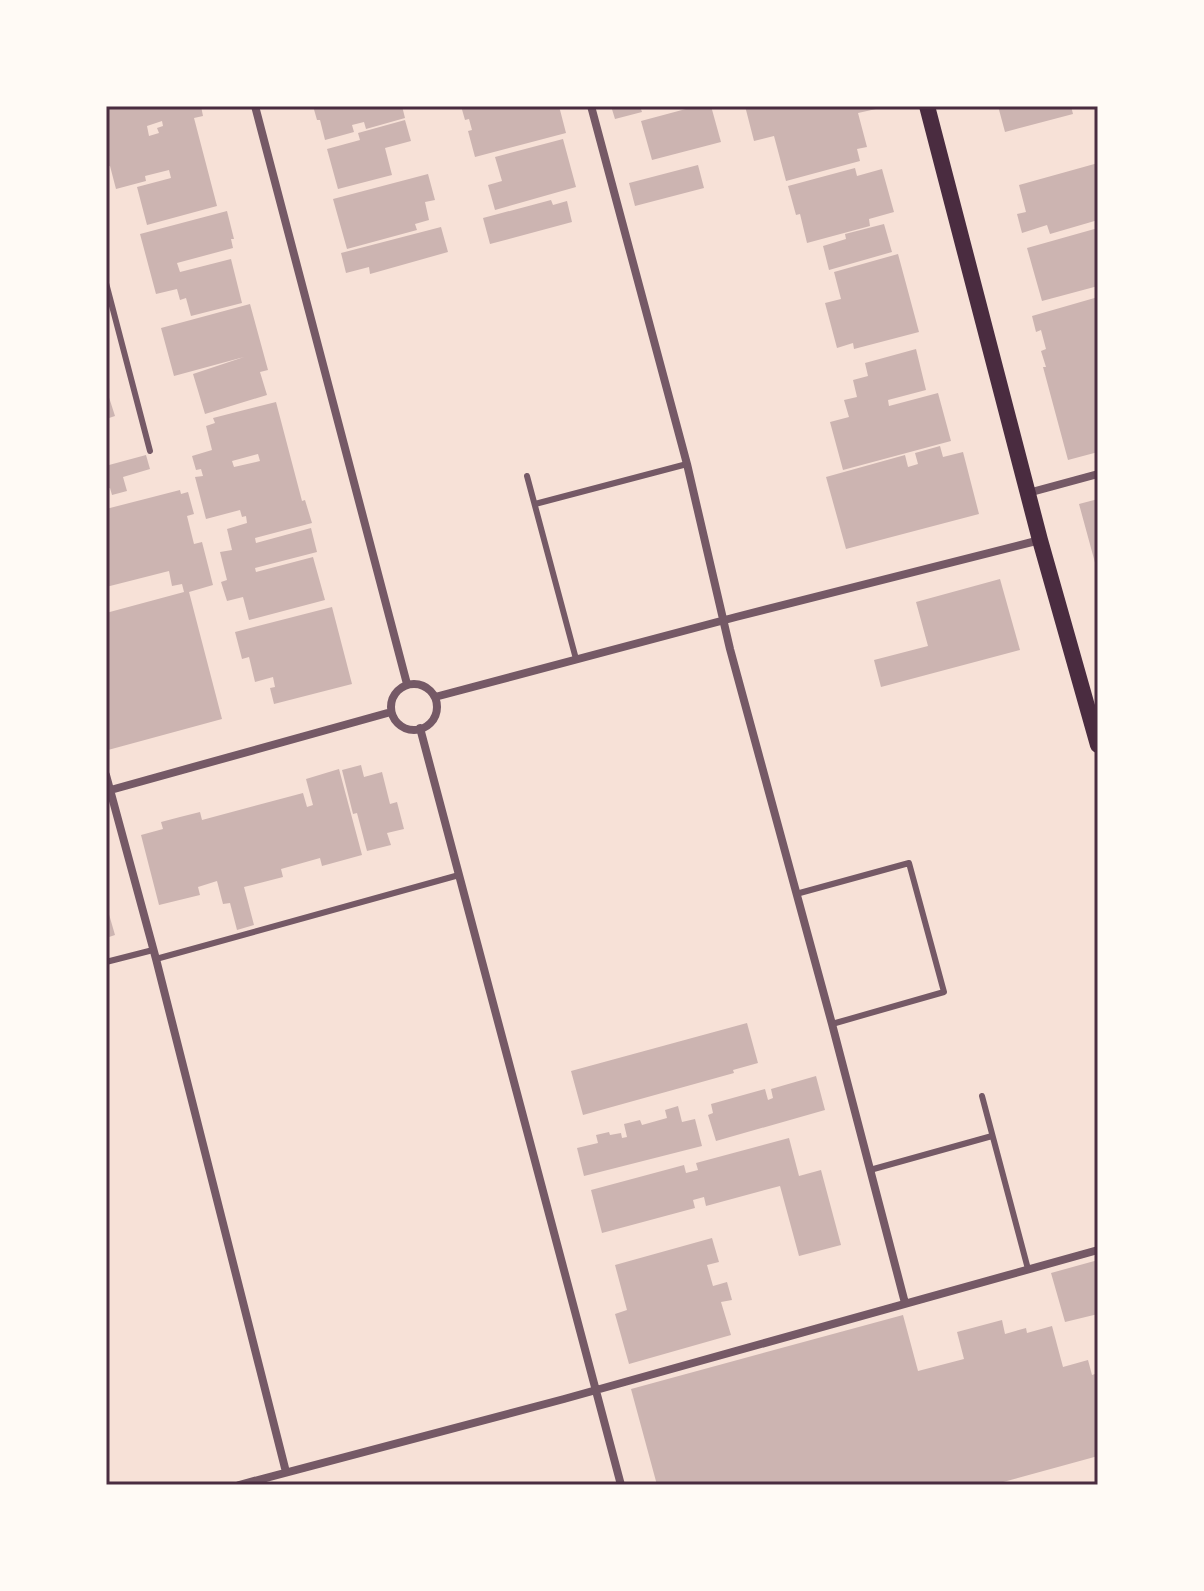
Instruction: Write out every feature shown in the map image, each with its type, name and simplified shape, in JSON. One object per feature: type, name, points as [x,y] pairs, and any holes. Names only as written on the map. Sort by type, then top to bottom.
[{"type":"main road","points":[[927,106],[1040,540],[1098,745]]},
{"type":"street","points":[[255,106],[407,684]]},
{"type":"street","points":[[591,106],[687,464],[723,621],[905,1303]]},
{"type":"street","points":[[1028,493],[1098,474]]},
{"type":"street","points":[[435,697],[1040,540]]},
{"type":"street","points":[[407,684],[430,690],[437,704],[433,720],[412,730],[398,723],[391,712],[393,696],[407,684]]},
{"type":"street","points":[[109,791],[391,712]]},
{"type":"street","points":[[420,728],[621,1485]]},
{"type":"street","points":[[106,775],[286,1472]]},
{"type":"street","points":[[239,1485],[596,1390],[1098,1250]]},
{"type":"lane","points":[[106,283],[150,451]]},
{"type":"lane","points":[[535,504],[687,464]]},
{"type":"lane","points":[[527,476],[576,659]]},
{"type":"lane","points":[[796,894],[909,863],[944,992],[832,1024]]},
{"type":"lane","points":[[106,962],[154,954],[459,875]]},
{"type":"lane","points":[[982,1096],[1028,1269]]},
{"type":"lane","points":[[870,1170],[992,1136]]},
{"type":"building","points":[[106,106],[201,106],[203,116],[194,118],[217,206],[147,225],[137,187],[171,178],[169,170],[145,176],[146,181],[116,189],[110,166],[106,167]],"holes":[[[162,121],[163,126],[157,128],[159,133],[149,136],[147,126]]]},
{"type":"building","points":[[313,106],[402,106],[405,118],[366,129],[364,122],[352,125],[354,132],[325,140]]},
{"type":"building","points":[[461,106],[559,106],[566,133],[475,157],[468,131],[472,130],[469,119],[465,120]]},
{"type":"building","points":[[611,106],[640,106],[642,112],[615,119]]},
{"type":"building","points":[[697,106],[711,106],[721,142],[652,160],[641,121]]},
{"type":"building","points":[[745,106],[875,106],[876,109],[858,113],[867,147],[857,149],[860,161],[786,181],[774,136],[754,141]]},
{"type":"building","points":[[998,106],[1071,106],[1073,114],[1005,132]]},
{"type":"building","points":[[405,120],[411,141],[385,148],[392,175],[338,189],[327,149],[360,140],[358,133]]},
{"type":"building","points":[[563,139],[576,187],[495,210],[488,185],[502,181],[495,157]]},
{"type":"building","points":[[1098,163],[1098,220],[1050,234],[1047,225],[1022,233],[1017,214],[1026,212],[1019,185]]},
{"type":"building","points":[[698,165],[704,188],[635,206],[629,183]]},
{"type":"building","points":[[855,168],[857,176],[882,169],[894,212],[869,219],[870,226],[807,243],[800,214],[796,215],[788,186]]},
{"type":"building","points":[[428,174],[435,200],[425,202],[429,220],[415,224],[417,230],[347,249],[333,199]]},
{"type":"building","points":[[551,200],[553,205],[567,201],[572,222],[490,244],[483,218]]},
{"type":"building","points":[[227,211],[234,239],[231,239],[233,248],[177,263],[180,272],[231,259],[242,303],[191,316],[186,298],[180,300],[177,289],[156,294],[140,234]]},
{"type":"building","points":[[884,224],[892,252],[829,270],[823,246],[846,239],[845,234]]},
{"type":"building","points":[[441,227],[448,252],[370,274],[369,267],[346,273],[341,253]]},
{"type":"building","points":[[1098,228],[1098,286],[1042,301],[1027,248]]},
{"type":"building","points":[[898,254],[919,332],[854,349],[853,343],[837,348],[825,303],[841,299],[834,272]]},
{"type":"building","points":[[1098,297],[1098,452],[1068,460],[1043,367],[1046,367],[1041,351],[1046,349],[1041,330],[1036,332],[1032,316]]},
{"type":"building","points":[[250,304],[268,370],[260,372],[267,395],[205,414],[193,374],[244,357],[174,376],[161,328]]},
{"type":"building","points":[[916,349],[926,390],[888,400],[889,406],[938,393],[951,441],[843,470],[830,422],[849,417],[844,400],[857,397],[853,380],[868,376],[865,363]]},
{"type":"building","points":[[106,388],[115,416],[106,419]]},
{"type":"building","points":[[276,402],[302,501],[305,500],[312,523],[255,538],[256,543],[311,528],[317,552],[255,568],[256,572],[313,557],[325,600],[249,620],[243,597],[227,601],[221,582],[227,580],[220,552],[232,550],[227,529],[247,523],[246,516],[242,517],[240,510],[206,519],[195,477],[203,476],[201,469],[196,470],[192,456],[212,450],[206,426],[215,423],[213,418]],"holes":[[[258,454],[260,461],[234,467],[232,461]]]},
{"type":"building","points":[[940,446],[943,457],[963,452],[979,514],[846,549],[826,477],[905,455],[908,467],[918,464],[915,453]]},
{"type":"building","points":[[146,455],[150,469],[123,477],[127,491],[112,495],[110,488],[106,489],[106,457],[109,465]]},
{"type":"building","points":[[180,490],[181,494],[188,492],[194,514],[187,516],[194,544],[202,542],[213,585],[189,592],[222,719],[108,750],[106,613],[184,592],[182,584],[172,586],[169,571],[106,587],[106,509]]},
{"type":"building","points":[[1098,499],[1098,570],[1097,570],[1079,504]]},
{"type":"building","points":[[1000,579],[1020,650],[881,687],[874,660],[928,646],[916,602]]},
{"type":"building","points":[[332,607],[352,684],[274,704],[270,688],[275,687],[273,677],[255,682],[249,657],[242,659],[235,632]]},
{"type":"building","points":[[361,765],[364,777],[382,772],[390,804],[397,802],[404,829],[387,833],[391,845],[367,851],[357,813],[353,814],[342,770]]},
{"type":"building","points":[[339,769],[362,855],[322,866],[320,858],[281,869],[283,877],[244,887],[254,925],[237,930],[230,903],[223,904],[217,881],[198,887],[200,895],[159,905],[141,835],[163,829],[161,822],[180,817],[200,812],[202,820],[303,793],[307,807],[313,805],[306,779]]},
{"type":"building","points":[[106,904],[115,935],[106,938]]},
{"type":"building","points":[[747,1023],[758,1063],[733,1070],[734,1073],[583,1115],[571,1071]]},
{"type":"building","points":[[816,1076],[825,1110],[716,1141],[708,1115],[713,1113],[711,1104],[765,1089],[768,1100],[773,1098],[771,1089]]},
{"type":"building","points":[[678,1106],[682,1122],[695,1119],[702,1146],[584,1176],[577,1148],[598,1143],[596,1135],[609,1132],[610,1135],[621,1133],[622,1138],[627,1137],[624,1124],[640,1120],[642,1125],[667,1118],[665,1110]]},
{"type":"building","points":[[789,1138],[799,1176],[821,1170],[841,1245],[799,1256],[780,1186],[706,1206],[704,1197],[693,1200],[695,1208],[602,1233],[591,1190],[684,1165],[686,1173],[698,1170],[696,1163]]},
{"type":"building","points":[[712,1238],[719,1262],[707,1265],[713,1286],[727,1282],[732,1300],[721,1302],[731,1335],[629,1364],[615,1314],[627,1310],[615,1265]]},
{"type":"building","points":[[1098,1260],[1098,1314],[1065,1322],[1051,1273]]},
{"type":"building","points":[[903,1315],[918,1371],[964,1359],[957,1332],[1002,1320],[1005,1334],[1026,1328],[1027,1333],[1052,1326],[1063,1367],[1088,1360],[1092,1375],[1098,1373],[1098,1456],[992,1485],[657,1485],[631,1389]]}]
